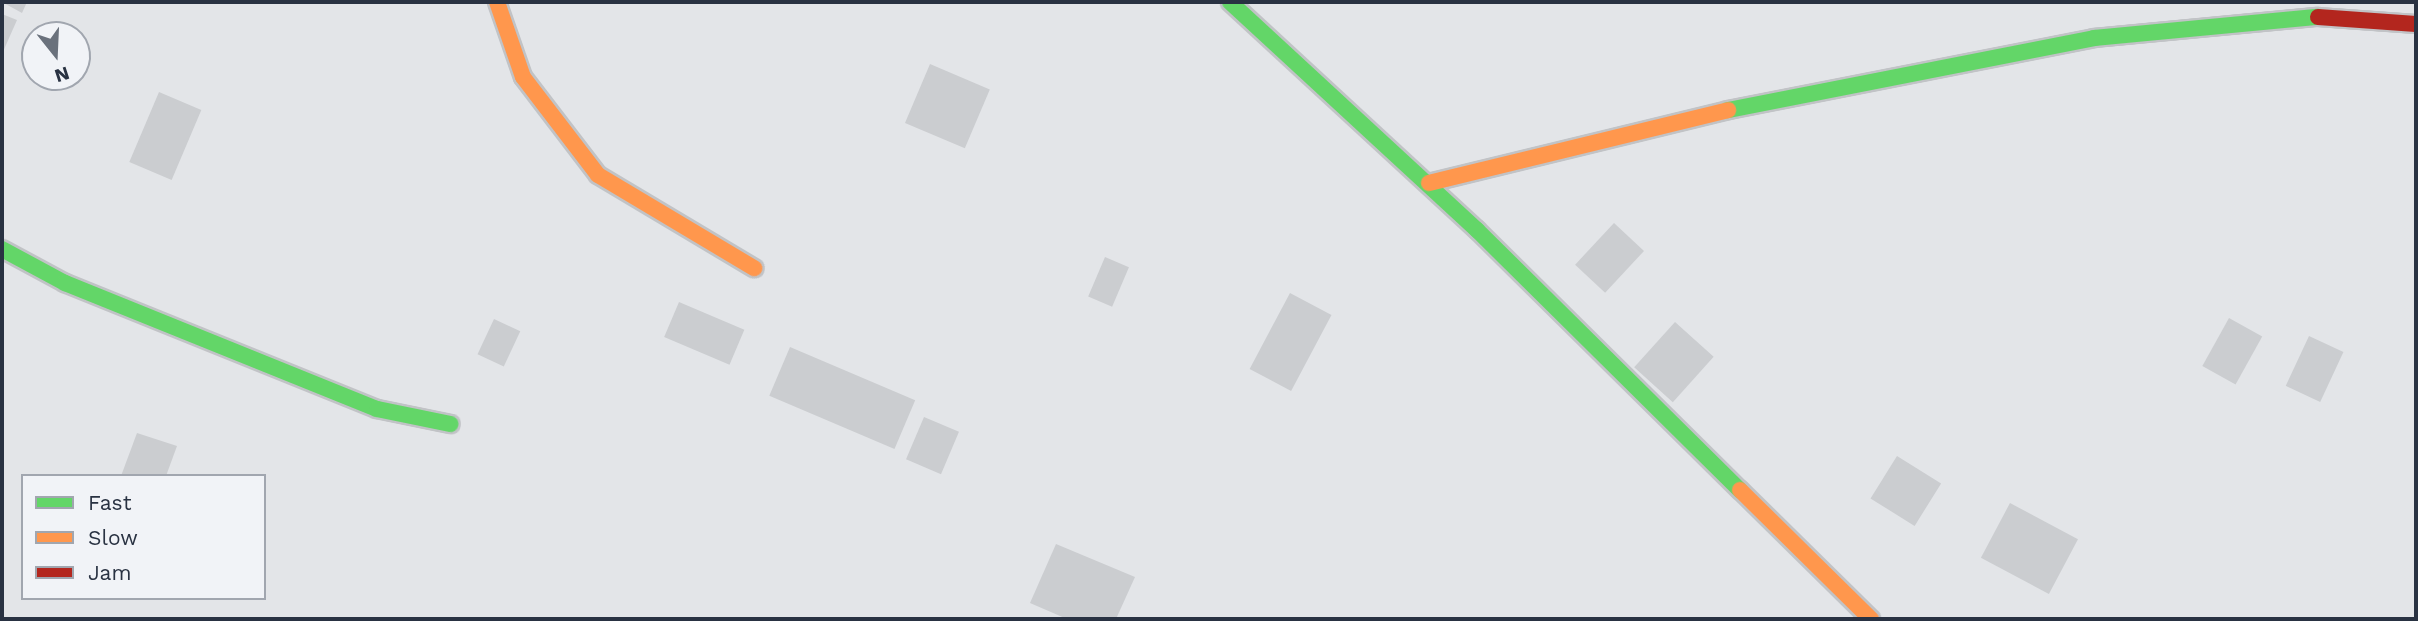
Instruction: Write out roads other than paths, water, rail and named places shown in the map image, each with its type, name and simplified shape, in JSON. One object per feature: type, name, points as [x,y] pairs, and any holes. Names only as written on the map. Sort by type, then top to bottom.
[{"type":"street","points":[[497,2],[523,77],[598,175],[754,268]]},
{"type":"street","points":[[1230,2],[1429,183],[1871,619]]},
{"type":"street","points":[[1429,183],[1802,92],[2094,38],[2342,15],[2416,24]]},
{"type":"street","points":[[2,249],[65,284],[377,409],[450,424]]}]
